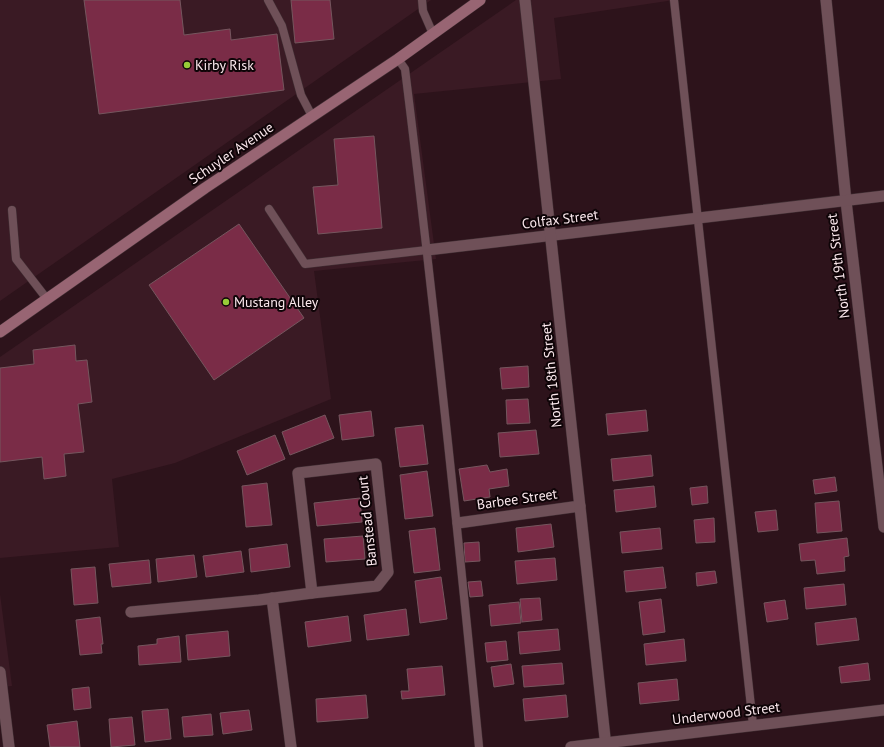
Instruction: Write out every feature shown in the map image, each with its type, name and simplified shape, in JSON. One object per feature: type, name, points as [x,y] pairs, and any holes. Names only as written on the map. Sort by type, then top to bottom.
[{"type":"main road","name":"Schuyler Avenue","points":[[0,332],[205,188],[398,59],[480,0]]},
{"type":"street","name":"North 18th Street","points":[[525,0],[606,745]]},
{"type":"street","name":"North 19th Street","points":[[826,0],[846,201],[884,527]]},
{"type":"street","name":"Colfax Street","points":[[427,250],[884,196]]},
{"type":"street","name":"Banstead Court","points":[[130,612],[272,598],[377,586],[388,572],[376,464],[298,473],[312,593]]},
{"type":"street","name":"Barbee Street","points":[[458,523],[580,506]]},
{"type":"street","points":[[272,598],[290,747]]},
{"type":"street","points":[[0,672],[9,747]]},
{"type":"street","name":"Underwood Street","points":[[571,747],[606,745],[753,725],[884,710]]},
{"type":"lane","points":[[268,0],[282,26],[301,95],[312,116]]},
{"type":"lane","points":[[422,0],[423,11],[433,34]]},
{"type":"lane","points":[[674,0],[753,725]]},
{"type":"lane","points":[[398,59],[405,69],[427,250],[458,523],[479,747]]},
{"type":"lane","name":"Colfax Street","points":[[269,209],[305,264],[427,250]]},
{"type":"lane","points":[[12,210],[16,259],[47,299]]},
{"type":"shaded area","points":[[0,0],[431,0],[0,301]]},
{"type":"shaded area","points":[[516,0],[674,0],[554,18],[561,79],[414,94],[436,259],[314,271],[331,399],[175,463],[112,479],[119,547],[0,558],[0,357]]},
{"type":"shaded area","points":[[0,594],[12,686],[0,687]]},
{"type":"building","name":"Kirby Risk","points":[[84,0],[180,0],[184,35],[230,29],[231,40],[277,34],[284,90],[99,114]]},
{"type":"building","points":[[291,0],[330,0],[334,39],[295,43]]},
{"type":"building","points":[[374,136],[382,228],[318,234],[313,187],[338,185],[334,139]]},
{"type":"building","name":"Mustang Alley","points":[[239,224],[304,318],[214,380],[149,285]]},
{"type":"building","points":[[75,345],[76,361],[87,360],[92,402],[78,404],[84,452],[64,454],[66,476],[44,479],[42,457],[0,462],[0,368],[34,364],[33,350]]},
{"type":"building","points":[[528,366],[529,387],[502,389],[500,368]]},
{"type":"building","points":[[528,399],[530,423],[507,424],[506,400]]},
{"type":"building","points":[[646,410],[648,431],[608,435],[606,414]]},
{"type":"building","points":[[371,411],[374,436],[342,440],[339,415]]},
{"type":"building","points":[[325,415],[334,438],[290,455],[282,432]]},
{"type":"building","points":[[423,425],[428,464],[400,467],[395,428]]},
{"type":"building","points":[[536,430],[539,454],[500,457],[498,433]]},
{"type":"building","points":[[275,435],[285,459],[247,475],[237,451]]},
{"type":"building","points":[[651,455],[653,476],[613,481],[611,459]]},
{"type":"building","points":[[487,465],[490,472],[507,469],[509,486],[489,489],[490,497],[464,501],[459,469]]},
{"type":"building","points":[[427,471],[433,516],[405,519],[400,475]]},
{"type":"building","points":[[835,477],[837,491],[815,494],[813,480]]},
{"type":"building","points":[[267,483],[272,525],[246,527],[242,486]]},
{"type":"building","points":[[654,486],[656,507],[616,512],[614,490]]},
{"type":"building","points":[[707,486],[708,503],[692,505],[690,488]]},
{"type":"building","points":[[360,498],[362,522],[317,526],[314,503]]},
{"type":"building","points":[[839,501],[842,531],[817,533],[815,503]]},
{"type":"building","points":[[776,510],[778,530],[758,532],[755,512]]},
{"type":"building","points":[[714,518],[715,542],[696,543],[694,520]]},
{"type":"building","points":[[551,524],[554,547],[518,552],[516,528]]},
{"type":"building","points":[[435,528],[440,570],[414,573],[409,531]]},
{"type":"building","points":[[660,528],[662,549],[622,553],[620,532]]},
{"type":"building","points":[[363,536],[365,559],[326,562],[324,539]]},
{"type":"building","points":[[847,538],[849,556],[844,557],[845,571],[817,574],[815,560],[801,561],[799,544]]},
{"type":"building","points":[[479,542],[480,561],[465,562],[464,543]]},
{"type":"building","points":[[287,544],[290,567],[251,572],[249,549]]},
{"type":"building","points":[[241,551],[244,572],[206,577],[203,556]]},
{"type":"building","points":[[194,555],[197,577],[158,582],[156,559]]},
{"type":"building","points":[[555,558],[557,580],[517,584],[515,561]]},
{"type":"building","points":[[149,560],[151,583],[112,587],[109,564]]},
{"type":"building","points":[[95,567],[98,603],[74,605],[71,569]]},
{"type":"building","points":[[663,567],[666,588],[626,592],[624,571]]},
{"type":"building","points":[[715,571],[717,583],[697,586],[696,573]]},
{"type":"building","points":[[441,577],[447,619],[420,623],[415,581]]},
{"type":"building","points":[[481,581],[483,596],[470,597],[468,582]]},
{"type":"building","points":[[844,584],[846,605],[806,609],[804,588]]},
{"type":"building","points":[[540,598],[542,620],[522,622],[520,599]]},
{"type":"building","points":[[661,599],[665,632],[643,635],[639,602]]},
{"type":"building","points":[[785,600],[788,619],[767,622],[764,603]]},
{"type":"building","points":[[519,602],[521,623],[491,626],[489,605]]},
{"type":"building","points":[[406,609],[409,635],[367,640],[364,615]]},
{"type":"building","points":[[348,616],[351,641],[308,647],[305,622]]},
{"type":"building","points":[[100,617],[103,644],[101,644],[102,653],[80,655],[76,620]]},
{"type":"building","points":[[856,618],[859,640],[817,645],[815,623]]},
{"type":"building","points":[[558,629],[560,650],[520,654],[518,632]]},
{"type":"building","points":[[228,631],[230,656],[188,660],[186,635]]},
{"type":"building","points":[[179,636],[181,662],[139,665],[138,646],[157,644],[157,639]]},
{"type":"building","points":[[684,639],[686,661],[646,665],[644,644]]},
{"type":"building","points":[[506,641],[508,660],[487,662],[485,643]]},
{"type":"building","points":[[562,663],[564,684],[524,687],[522,666]]},
{"type":"building","points":[[868,663],[870,680],[841,683],[839,667]]},
{"type":"building","points":[[511,664],[514,684],[494,687],[491,667]]},
{"type":"building","points":[[442,666],[445,695],[402,699],[401,691],[409,691],[407,669]]},
{"type":"building","points":[[677,679],[679,700],[640,704],[638,683]]},
{"type":"building","points":[[89,687],[91,708],[74,710],[72,689]]},
{"type":"building","points":[[366,695],[368,718],[317,722],[316,699]]},
{"type":"building","points":[[566,695],[568,717],[525,721],[523,699]]},
{"type":"building","points":[[168,709],[171,739],[145,742],[142,711]]},
{"type":"building","points":[[249,710],[252,730],[223,734],[220,713]]},
{"type":"building","points":[[211,714],[213,735],[184,737],[182,717]]},
{"type":"building","points":[[132,717],[135,745],[111,747],[109,719]]},
{"type":"building","points":[[77,721],[80,747],[50,747],[47,725]]},
{"type":"place","name":"Kirby Risk","points":[[187,65]]},
{"type":"place","name":"Mustang Alley","points":[[226,302]]}]
